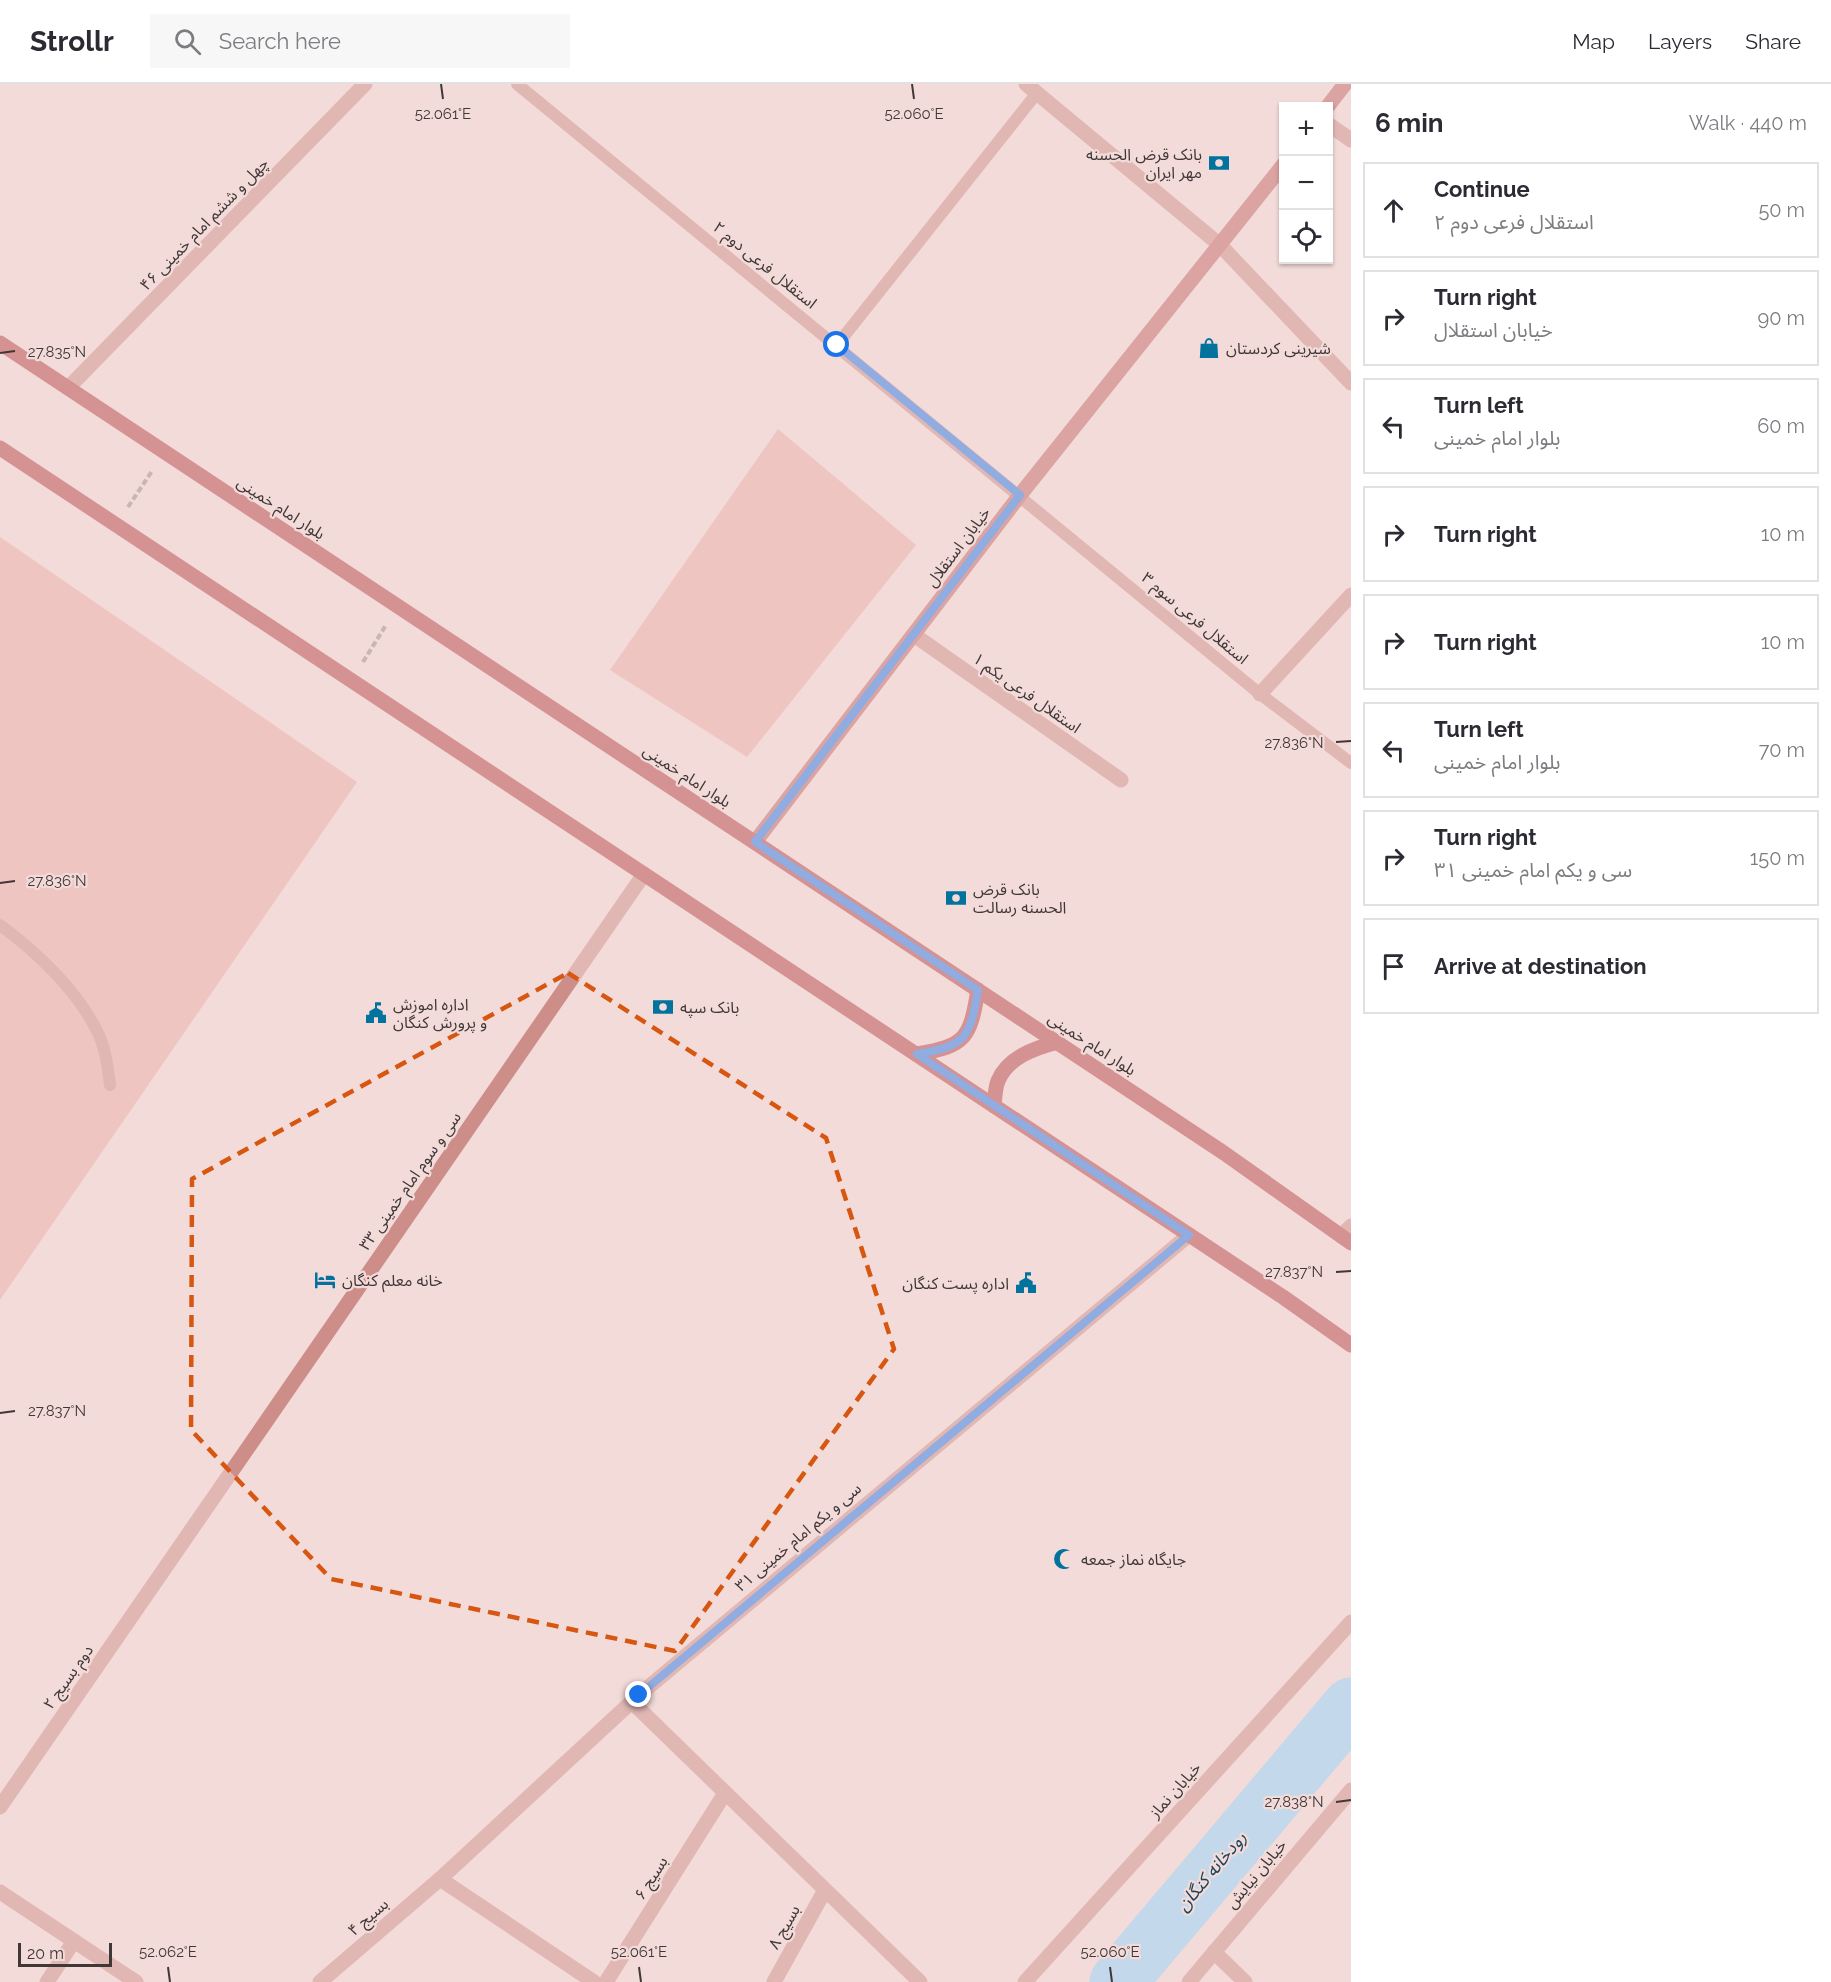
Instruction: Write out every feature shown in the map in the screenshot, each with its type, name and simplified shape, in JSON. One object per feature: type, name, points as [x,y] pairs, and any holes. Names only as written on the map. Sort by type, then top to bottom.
[{"type":"main road","points":[[1331,102],[1345,84]]},
{"type":"main road","name":"خیابان استقلال","points":[[755,842],[1020,495],[1279,170]]},
{"type":"main road","name":"بلوار امام خمینی","points":[[0,343],[1348,1235]]},
{"type":"main road","points":[[0,448],[917,1054],[1351,1345]]},
{"type":"main road","points":[[917,1054],[947,1049],[965,1037],[973,1020],[978,990]]},
{"type":"main road","points":[[994,1106],[998,1081],[1012,1063],[1032,1048],[1058,1042]]},
{"type":"street","name":"چهل و ششم امام خمینی ۴۶","points":[[68,388],[365,84]]},
{"type":"street","points":[[1031,88],[1220,245],[1351,383]]},
{"type":"street","points":[[1333,127],[1351,140]]},
{"type":"street","points":[[1260,694],[1351,595]]},
{"type":"street","name":"استقلال فرعی یکم ۱","points":[[914,635],[1121,780]]},
{"type":"street","name":"سی و سوم امام خمینی ۳۳","points":[[165,1567],[644,874]]},
{"type":"street","name":"سی و یکم امام خمینی ۳۱","points":[[440,1879],[632,1702],[1189,1235]]},
{"type":"street","name":"دوم بسیج ۲","points":[[0,1807],[165,1567]]},
{"type":"street","name":"خیابان نماز","points":[[1025,1982],[1351,1622]]},
{"type":"street","points":[[632,1702],[920,1982]]},
{"type":"street","name":"خیابان نیایش","points":[[1189,1982],[1351,1790]]},
{"type":"street","name":"بسیج ۶","points":[[606,1982],[725,1793]]},
{"type":"street","points":[[440,1879],[594,1982]]},
{"type":"street","name":"بسیج ۴","points":[[320,1982],[440,1879]]},
{"type":"street","name":"بسیج ۸","points":[[774,1982],[825,1890]]},
{"type":"street","points":[[0,1892],[136,1982]]},
{"type":"street","points":[[47,1982],[74,1941]]},
{"type":"street","points":[[1214,1953],[1245,1982]]},
{"type":"lane","name":"استقلال فرعی دوم ۲","points":[[517,84],[1020,495]]},
{"type":"lane","points":[[837,345],[1031,88]]},
{"type":"lane","name":"استقلال فرعی سوم ۳","points":[[1020,495],[1260,694],[1351,763]]},
{"type":"lane","points":[[0,925],[53,973],[85,1009],[100,1037],[110,1085]]},
{"type":"path","points":[[116,525],[164,452]]},
{"type":"path","points":[[351,681],[397,606]]},
{"type":"highlighted area","points":[[568,973],[826,1138],[894,1349],[675,1651],[331,1579],[191,1430],[192,1179]]},
{"type":"shaded area","points":[[778,429],[916,545],[747,757],[610,670]]},
{"type":"shaded area","points":[[0,537],[357,782],[0,1300]]},
{"type":"waterway","name":"رودخانه کنگان","points":[[1118,1982],[1351,1706]]},
{"type":"place","name":"بانک قرض الحسنه مهر ایران","points":[[1219,163]]},
{"type":"place","name":"شیرینی کردستان","points":[[1209,348]]},
{"type":"place","name":"بانک قرض الحسنه رسالت","points":[[956,898]]},
{"type":"place","name":"بانک سپه","points":[[663,1007]]},
{"type":"place","name":"اداره اموزش و پرورش کنگان","points":[[376,1013]]},
{"type":"place","name":"خانه معلم کنگان","points":[[325,1280]]},
{"type":"place","name":"اداره پست کنگان","points":[[1026,1283]]},
{"type":"place","name":"جایگاه نماز جمعه","points":[[1064,1559]]},
{"type":"route","points":[[639,1695],[1189,1235],[917,1054],[947,1049],[965,1037],[973,1020],[978,990],[755,842],[1020,495],[837,345]]}]
